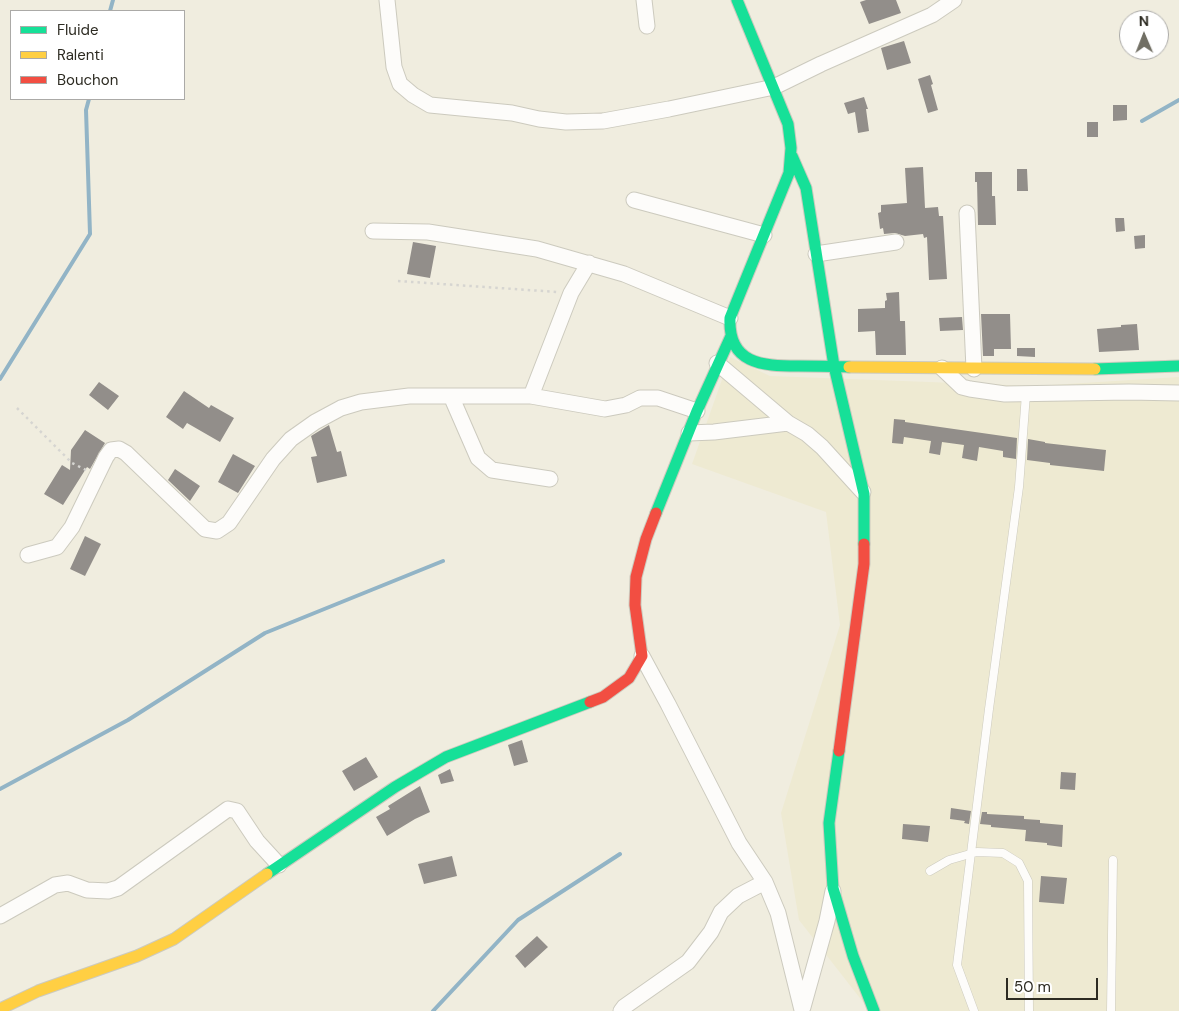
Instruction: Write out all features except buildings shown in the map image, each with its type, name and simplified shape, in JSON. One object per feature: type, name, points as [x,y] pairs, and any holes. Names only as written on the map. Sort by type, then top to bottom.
[{"type":"street","points":[[387,0],[394,67],[400,84],[413,95],[430,104],[512,112],[539,119],[566,122],[603,121],[774,87],[932,15],[954,0]]},
{"type":"street","points":[[644,0],[647,26]]},
{"type":"street","points":[[737,0],[774,87],[788,124],[792,144],[789,173],[730,318],[730,336],[742,356],[752,361],[783,366],[974,369],[1099,369],[1179,366]]},
{"type":"street","points":[[792,156],[806,188],[834,366],[864,494],[864,564],[829,823],[833,888],[853,956],[874,1011]]},
{"type":"street","points":[[634,200],[764,235]]},
{"type":"street","points":[[966,213],[974,369]]},
{"type":"street","points":[[373,231],[428,232],[537,249],[624,274],[730,318]]},
{"type":"street","points":[[816,254],[896,242]]},
{"type":"street","points":[[531,396],[571,293],[589,263]]},
{"type":"street","points":[[730,336],[697,411],[646,539],[636,577],[635,605],[642,656],[739,843],[765,882],[778,913],[802,1010]]},
{"type":"street","points":[[717,363],[788,423],[807,434],[822,447],[864,494]]},
{"type":"street","points":[[942,368],[962,387],[970,390],[1005,394],[1129,392],[1179,394]]},
{"type":"street","points":[[28,555],[57,547],[72,527],[96,476],[111,450],[119,449],[126,453],[205,529],[217,531],[229,523],[273,458],[291,439],[315,422],[342,408],[361,402],[409,396],[531,396],[605,409],[626,405],[640,398],[658,398],[697,411]]},
{"type":"street","points":[[451,396],[478,458],[492,470],[550,479]]},
{"type":"street","points":[[689,433],[714,432],[788,423]]},
{"type":"street","points":[[0,1008],[38,991],[137,956],[174,939],[395,787],[446,757],[603,697],[629,678],[642,656]]},
{"type":"street","points":[[0,916],[54,885],[68,883],[87,890],[101,891],[118,888],[228,809],[237,811],[257,841],[279,865]]},
{"type":"street","points":[[621,1011],[688,962],[711,932],[721,912],[738,896],[765,882]]},
{"type":"street","points":[[802,1010],[827,921],[833,888]]},
{"type":"lane","points":[[974,1011],[957,965],[1019,487],[1026,394]]},
{"type":"lane","points":[[930,871],[949,860],[977,852],[1003,852],[1019,863],[1028,881],[1029,1011]]},
{"type":"lane","points":[[1111,1011],[1113,860]]},
{"type":"path","points":[[398,280],[571,293]]},
{"type":"path","points":[[17,408],[72,463],[96,476]]},
{"type":"shaded area","points":[[730,357],[770,376],[1035,386],[1179,377],[1179,1011],[870,1011],[799,920],[781,813],[840,625],[826,512],[692,464]]},
{"type":"waterway","points":[[110,10],[113,0]]},
{"type":"waterway","points":[[0,379],[90,234],[86,110],[89,100]]},
{"type":"waterway","points":[[1142,121],[1179,100]]},
{"type":"waterway","points":[[0,789],[128,720],[265,633],[443,561]]},
{"type":"waterway","points":[[433,1011],[518,920],[620,854]]},
{"type":"traffic: fast","points":[[737,0],[788,124],[791,148],[789,173],[730,318],[731,333],[735,345],[741,353],[760,363],[785,366],[849,367]]},
{"type":"traffic: fast","points":[[792,156],[806,188],[834,366],[864,494],[864,544]]},
{"type":"traffic: fast","points":[[656,513],[697,411],[731,336]]},
{"type":"traffic: fast","points":[[1095,369],[1179,366]]},
{"type":"traffic: fast","points":[[267,874],[395,787],[446,757],[590,702]]},
{"type":"traffic: fast","points":[[839,751],[829,823],[833,888],[853,956],[874,1011]]},
{"type":"traffic: slow","points":[[849,367],[1095,369]]},
{"type":"traffic: slow","points":[[0,1009],[38,991],[137,956],[174,939],[267,874]]},
{"type":"traffic: jam","points":[[590,702],[603,697],[629,678],[642,656],[635,605],[636,577],[646,539],[656,513]]},
{"type":"traffic: jam","points":[[839,751],[864,564],[864,544]]}]
